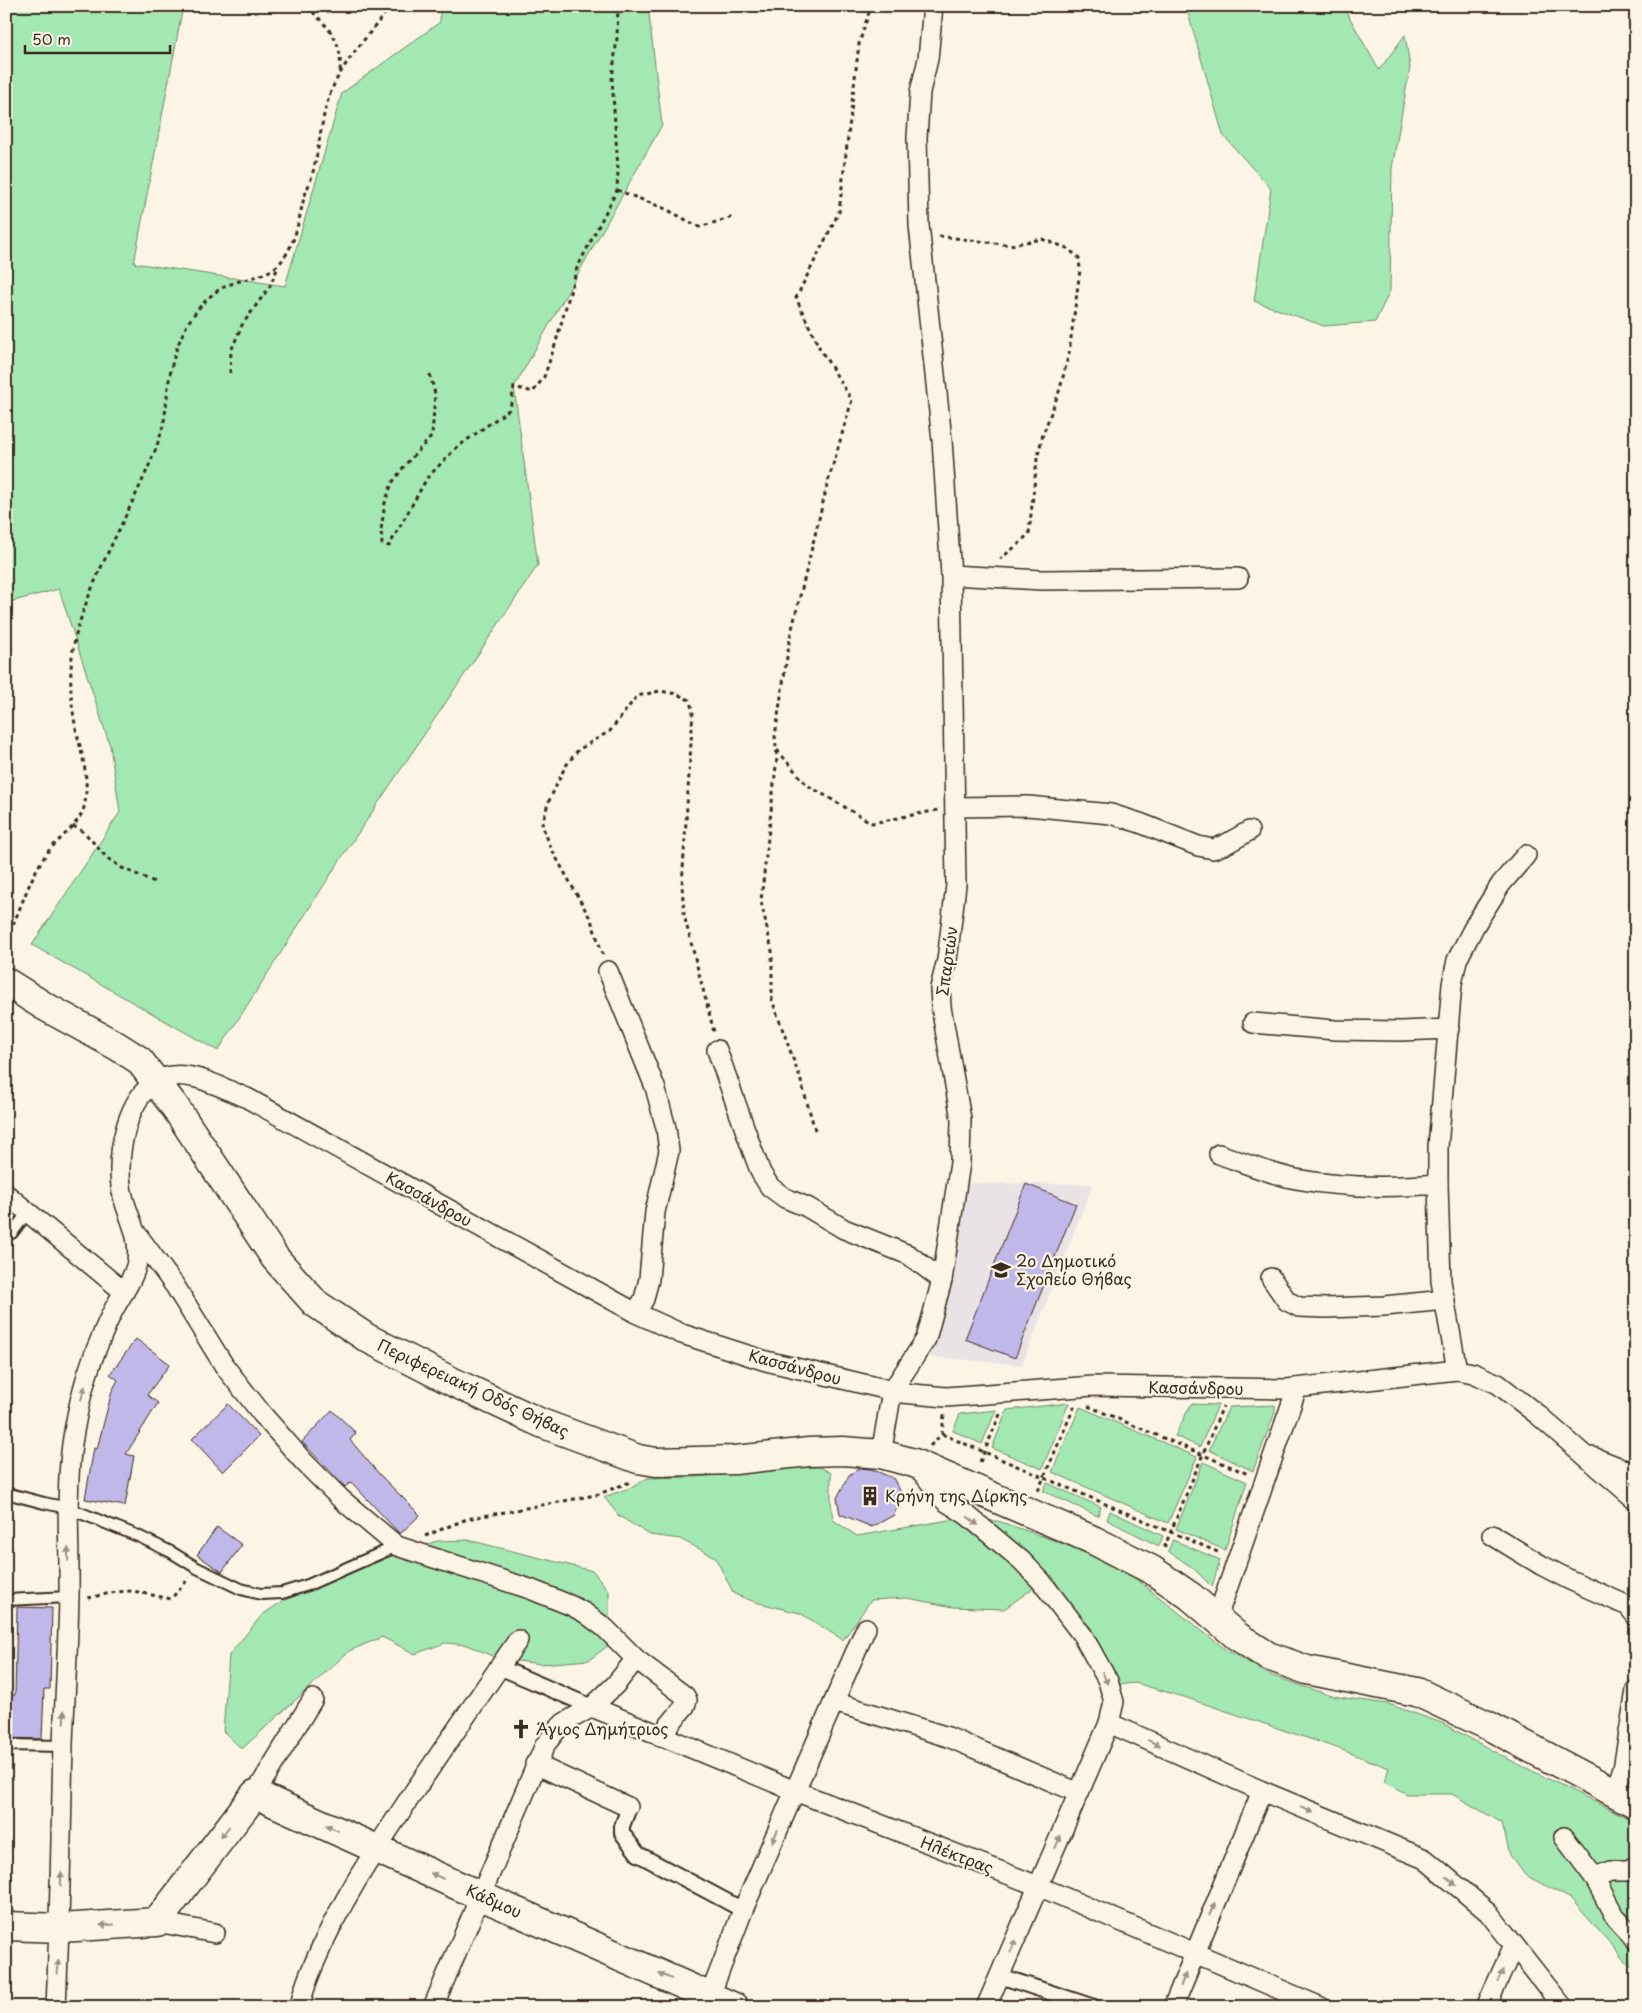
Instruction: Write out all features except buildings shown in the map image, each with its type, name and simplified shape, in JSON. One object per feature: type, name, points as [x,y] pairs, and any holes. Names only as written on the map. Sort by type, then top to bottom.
[{"type":"main road","points":[[6,982],[44,1006],[118,1046],[139,1060],[157,1081]]},
{"type":"main road","name":"Περιφερειακή Οδός Θήβας","points":[[157,1081],[275,1258],[315,1303],[367,1338],[452,1382],[541,1423],[638,1459],[656,1462],[735,1460],[809,1452],[843,1451],[881,1454],[914,1463],[1101,1544],[1152,1570],[1190,1596],[1237,1636],[1268,1656],[1307,1670],[1416,1692],[1464,1713],[1625,1798]]},
{"type":"main road","points":[[6,1926],[60,1928],[157,1922],[255,1794]]},
{"type":"main road","name":"Κάδμου","points":[[255,1794],[377,1847],[707,2001],[734,2007]]},
{"type":"street","name":"Σπαρτών","points":[[892,1391],[926,1339],[942,1280],[960,1163],[961,1119],[941,1007],[940,988],[947,960],[956,885],[951,575],[942,440],[920,237],[917,136],[920,92],[928,59],[932,6]]},
{"type":"street","points":[[951,575],[1042,580],[1238,578]]},
{"type":"street","points":[[956,807],[1028,806],[1111,814],[1140,823],[1198,846],[1212,849],[1226,844],[1249,831]]},
{"type":"street","points":[[1457,1370],[1441,1281],[1438,1184],[1438,1147],[1452,984],[1457,960],[1475,925],[1501,884],[1526,855]]},
{"type":"street","points":[[608,971],[654,1087],[666,1128],[669,1151],[655,1212],[649,1279],[644,1299],[636,1313]]},
{"type":"street","points":[[1252,1023],[1335,1030],[1449,1030]]},
{"type":"street","points":[[718,1050],[753,1152],[761,1173],[770,1187],[785,1198],[807,1208],[844,1230],[909,1255],[942,1280]]},
{"type":"street","name":"Κασσάνδρου","points":[[157,1081],[171,1076],[190,1076],[247,1098],[636,1313],[682,1334],[766,1361],[892,1391],[946,1397],[1093,1386],[1287,1389],[1457,1370],[1473,1373],[1498,1384],[1636,1500]]},
{"type":"street","points":[[56,2007],[60,1928],[63,1746],[69,1596],[68,1490],[72,1444],[82,1398],[99,1341],[136,1264],[136,1233],[121,1187],[123,1144],[126,1127],[133,1108],[157,1081]]},
{"type":"street","points":[[1219,1154],[1294,1179],[1395,1188],[1438,1184]]},
{"type":"street","points":[[6,1194],[124,1292]]},
{"type":"street","points":[[136,1233],[175,1286],[225,1366],[262,1414],[304,1462],[341,1499],[397,1546],[530,1589],[572,1606],[605,1628],[636,1659],[683,1693],[687,1700],[680,1712],[660,1736]]},
{"type":"street","points":[[1271,1278],[1287,1301],[1299,1307],[1374,1306],[1444,1300]]},
{"type":"street","points":[[1217,1618],[1297,1388]]},
{"type":"street","points":[[881,1454],[892,1391]]},
{"type":"street","points":[[1580,1452],[1636,1474]]},
{"type":"street","points":[[914,1463],[945,1501],[967,1515],[1029,1568],[1041,1581],[1083,1636],[1108,1681],[1114,1702],[1109,1723],[986,2007]]},
{"type":"street","points":[[1492,1535],[1541,1565],[1628,1606],[1636,1616]]},
{"type":"street","points":[[707,2001],[743,1910],[866,1628]]},
{"type":"street","points":[[300,2007],[302,1995],[325,1937],[377,1847],[518,1640]]},
{"type":"street","points":[[433,2007],[545,1745],[564,1723],[592,1707],[615,1685],[636,1659]]},
{"type":"street","points":[[499,1667],[592,1707]]},
{"type":"street","points":[[1625,1798],[1623,1769],[1636,1690]]},
{"type":"street","points":[[255,1794],[313,1699]]},
{"type":"street","points":[[834,1702],[948,1737],[1079,1793]]},
{"type":"street","name":"Ηλέκτρας","points":[[592,1707],[795,1791],[1038,1886],[1321,2007]]},
{"type":"street","points":[[1109,1723],[1262,1791],[1425,1859],[1488,1912],[1563,2007]]},
{"type":"street","points":[[536,1764],[628,1807],[622,1826],[622,1833],[638,1854],[743,1910]]},
{"type":"street","points":[[1172,2007],[1262,1791]]},
{"type":"street","points":[[1564,1837],[1594,1877],[1615,1917],[1636,1940]]},
{"type":"street","points":[[1594,1877],[1611,1871],[1629,1871],[1636,1866]]},
{"type":"street","points":[[157,1922],[215,1932]]},
{"type":"street","points":[[1486,2007],[1514,1945]]},
{"type":"street","points":[[1000,1976],[1094,2007]]},
{"type":"lane","points":[[12,1233],[28,1212]]},
{"type":"lane","points":[[6,1493],[68,1508],[138,1536],[241,1589],[261,1594],[282,1593],[308,1584],[397,1546]]},
{"type":"lane","points":[[6,1600],[69,1596]]},
{"type":"lane","points":[[6,1746],[63,1746]]},
{"type":"path","points":[[307,6],[330,30],[340,47],[342,57],[340,73]]},
{"type":"path","points":[[230,373],[231,351],[242,325],[270,286],[288,252],[295,233],[304,196],[313,173],[324,116],[332,90],[345,65],[390,6]]},
{"type":"path","points":[[430,374],[435,394],[432,436],[405,465],[392,483],[385,504],[381,530],[382,544],[389,546],[427,478],[456,448],[510,409],[514,387],[533,392],[544,376],[577,268],[617,190],[618,169],[612,79],[618,38],[618,6]]},
{"type":"path","points":[[815,1130],[800,1078],[772,1000],[772,951],[761,901],[776,748],[775,736],[790,637],[828,482],[852,400],[820,349],[796,298],[838,212],[858,44],[871,6]]},
{"type":"path","points":[[617,190],[666,209],[699,227],[733,217]]},
{"type":"path","points":[[920,237],[939,236],[1010,245],[1042,239],[1067,248],[1078,258],[1080,270],[1069,353],[1060,389],[1043,434],[1037,459],[1029,533],[982,577]]},
{"type":"path","points":[[6,939],[37,868],[48,851],[74,826],[85,807],[87,781],[84,759],[76,731],[71,696],[70,659],[82,616],[109,552],[144,478],[162,432],[170,376],[176,351],[189,322],[204,302],[222,287],[248,278],[266,275],[279,266]]},
{"type":"path","points":[[608,971],[591,920],[552,850],[542,825],[548,803],[565,768],[578,750],[610,731],[637,696],[660,691],[677,694],[689,700],[693,710],[682,885],[684,915],[718,1050]]},
{"type":"path","points":[[776,748],[807,785],[872,823],[956,807]]},
{"type":"path","points":[[74,826],[84,832],[107,858],[122,868],[157,883]]},
{"type":"path","points":[[1038,1492],[1077,1401]]},
{"type":"path","points":[[1086,1405],[1264,1481]]},
{"type":"path","points":[[1164,1548],[1224,1406]]},
{"type":"path","points":[[980,1462],[1002,1410]]},
{"type":"path","points":[[942,1434],[1237,1561]]},
{"type":"path","points":[[397,1546],[467,1519],[596,1495],[626,1485],[643,1476],[656,1462]]},
{"type":"path","points":[[88,1598],[116,1592],[133,1591],[171,1599],[197,1568]]},
{"type":"shaded area","name":"2ο Δημοτικό Σχολείο Θήβας","points":[[965,1183],[1093,1184],[1022,1365],[921,1356]]},
{"type":"green space","points":[[6,6],[183,6],[134,263],[285,286],[342,93],[440,22],[440,6],[648,6],[662,125],[514,387],[538,565],[342,857],[218,1051],[32,945],[120,812],[110,746],[59,589],[6,603]]},
{"type":"green space","points":[[1186,6],[1343,6],[1379,70],[1405,35],[1410,67],[1392,168],[1390,291],[1375,322],[1324,326],[1254,301],[1271,189],[1223,135]]},
{"type":"green space","points":[[1069,1403],[1042,1469],[992,1448],[1007,1410]]},
{"type":"green space","points":[[1191,1404],[1218,1405],[1200,1447],[1175,1436]]},
{"type":"green space","points":[[1275,1405],[1275,1412],[1253,1471],[1209,1450],[1229,1407]]},
{"type":"green space","points":[[1080,1407],[1197,1457],[1168,1523],[1052,1472]]},
{"type":"green space","points":[[996,1410],[982,1444],[953,1431],[960,1414]]},
{"type":"green space","points":[[1203,1462],[1247,1482],[1225,1550],[1176,1529]]},
{"type":"green space","points":[[799,1467],[820,1467],[831,1473],[833,1520],[857,1536],[949,1520],[998,1521],[1076,1548],[1135,1578],[1225,1649],[1270,1675],[1332,1696],[1388,1704],[1442,1723],[1506,1758],[1636,1822],[1636,1968],[1630,1966],[1571,1899],[1525,1875],[1510,1855],[1502,1823],[1452,1794],[1407,1794],[1384,1782],[1389,1768],[1337,1748],[1184,1697],[1135,1683],[1117,1685],[1091,1628],[1066,1602],[1052,1575],[1004,1609],[953,1607],[907,1598],[871,1600],[843,1640],[800,1613],[755,1602],[734,1594],[715,1557],[680,1539],[650,1535],[619,1516],[604,1497],[635,1486],[647,1478],[694,1477]]},
{"type":"green space","points":[[1047,1483],[1101,1507],[1098,1516],[1043,1491]]},
{"type":"green space","points":[[1110,1511],[1163,1536],[1159,1546],[1107,1520]]},
{"type":"green space","points":[[468,1540],[593,1571],[609,1591],[609,1645],[589,1660],[540,1664],[496,1658],[468,1645],[445,1643],[415,1654],[382,1637],[349,1651],[242,1749],[223,1731],[229,1655],[262,1615],[283,1601],[394,1555],[437,1541]]},
{"type":"green space","points":[[1173,1540],[1220,1560],[1212,1587],[1193,1568],[1168,1551]]},
{"type":"place","name":"2ο Δημοτικό Σχολείο Θήβας","points":[[1001,1270]]},
{"type":"place","name":"Κρήνη της Δίρκης","points":[[870,1496]]},
{"type":"place","name":"Άγιος Δημήτριος","points":[[521,1729]]}]
